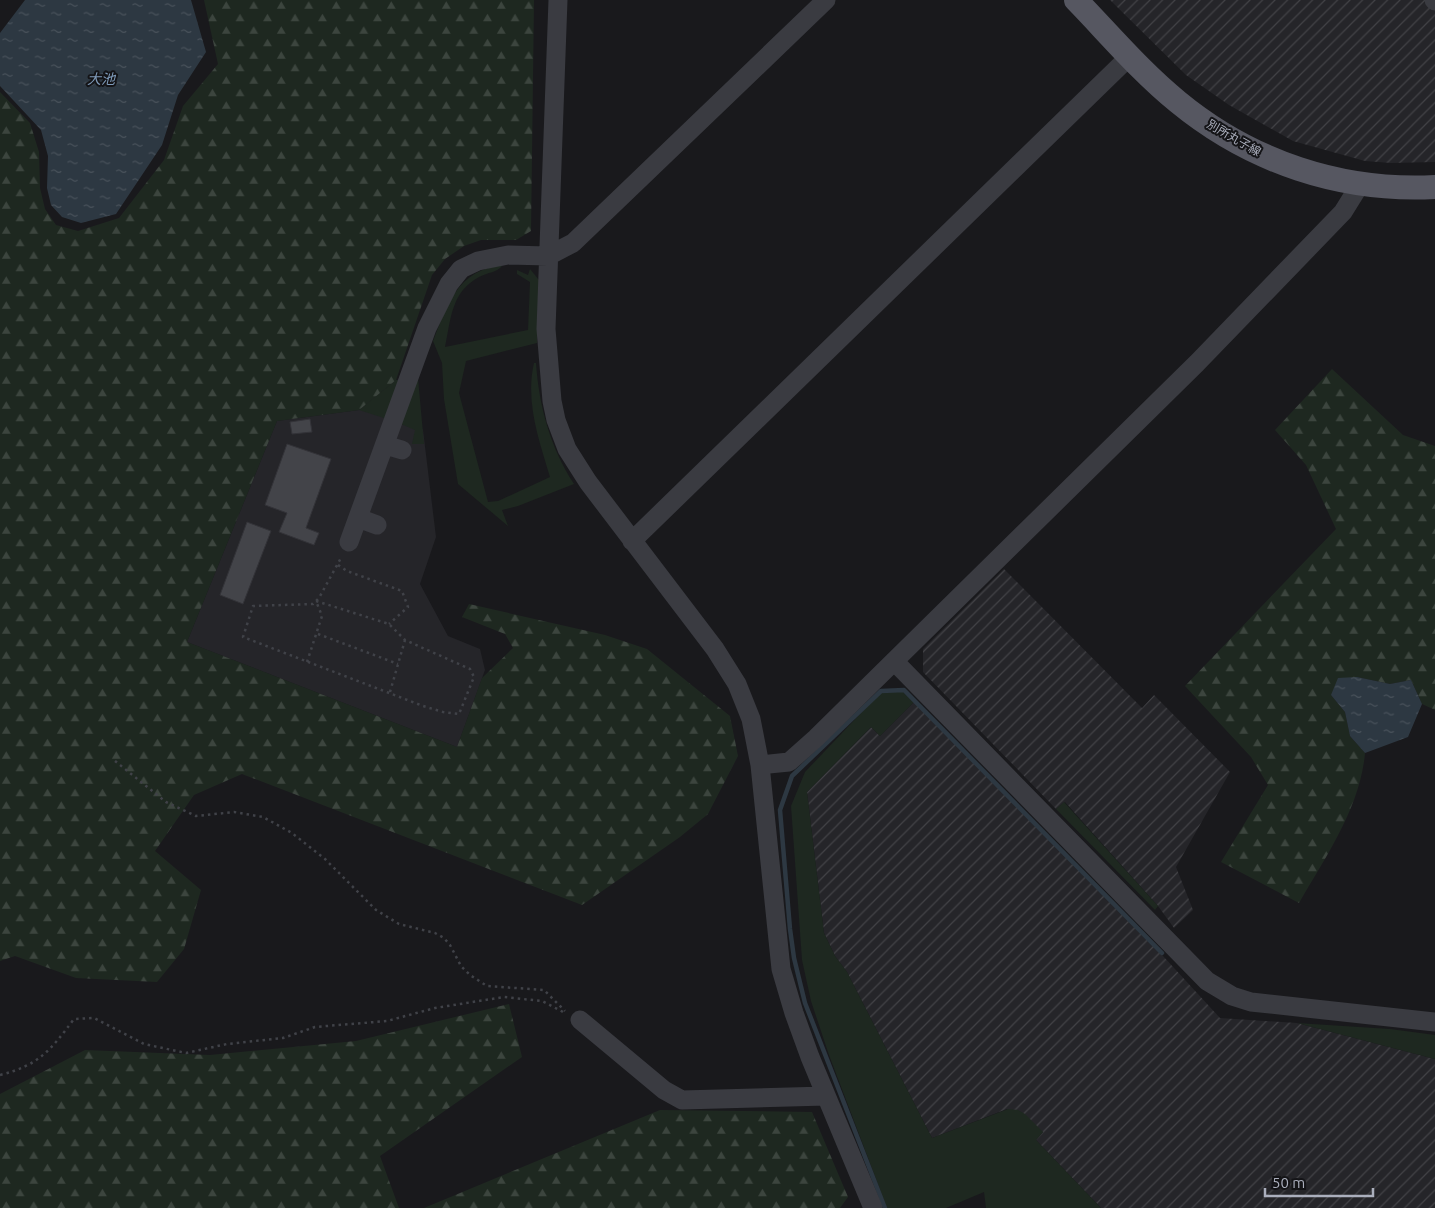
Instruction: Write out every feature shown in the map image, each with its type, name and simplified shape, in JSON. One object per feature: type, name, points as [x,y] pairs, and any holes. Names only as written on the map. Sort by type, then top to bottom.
[{"type":"main road","name":"別所丸子線","points":[[1076,0],[1178,103],[1247,148],[1320,177],[1391,187],[1435,187]]},
{"type":"street","points":[[558,0],[546,329],[549,377],[556,420],[567,449],[588,482],[714,649],[737,684],[751,719],[760,765],[781,969],[794,1013],[826,1096],[873,1208]]},
{"type":"street","points":[[349,542],[358,518],[394,448],[427,328],[449,284],[461,269],[490,258],[508,255],[548,256],[573,243],[826,0]]},
{"type":"street","points":[[632,541],[1130,56]]},
{"type":"street","points":[[760,765],[790,762],[1197,363],[1343,212],[1361,184]]},
{"type":"street","points":[[358,518],[377,525]]},
{"type":"street","points":[[894,661],[1207,981],[1232,996],[1251,1002],[1435,1022]]},
{"type":"street","points":[[580,1020],[664,1090],[682,1100],[826,1096]]},
{"type":"path","points":[[316,601],[389,624],[406,640],[470,669],[474,677],[459,714],[430,708],[244,637],[254,606],[313,604],[338,565],[349,542]]},
{"type":"path","points":[[338,565],[347,571],[402,591],[408,607],[389,624]]},
{"type":"path","points":[[307,662],[318,634],[322,616],[316,601]]},
{"type":"path","points":[[318,634],[398,664]]},
{"type":"path","points":[[390,692],[406,640]]},
{"type":"path","points":[[0,1075],[24,1069],[52,1048],[74,1019],[94,1018],[144,1044],[186,1053],[227,1044],[283,1038],[315,1027],[387,1021],[435,1008],[504,997],[542,1001],[568,1014],[544,990],[487,986],[470,975],[461,966],[444,938],[435,933],[399,924],[376,910],[325,859],[292,833],[278,825],[263,817],[234,812],[196,816],[166,802],[115,761]]},
{"type":"shaded area","points":[[1110,0],[1435,0],[1435,162],[1391,163],[1365,161],[1293,141],[1229,105],[1186,75]]},
{"type":"shaded area","points":[[396,380],[423,430],[436,537],[420,584],[448,636],[480,649],[485,670],[457,747],[187,642],[277,421],[359,410]]},
{"type":"shaded area","points":[[1004,569],[1142,708],[1154,695],[1230,772],[1176,867],[1193,910],[1174,928],[1158,906],[1065,802],[1056,809],[923,672],[923,649]]},
{"type":"shaded area","points":[[914,702],[1163,956],[1220,1018],[1297,1023],[1435,1059],[1435,1208],[1101,1208],[1036,1140],[1043,1132],[1007,1109],[932,1138],[847,972],[835,956],[824,933],[807,792],[871,727],[880,736]]},
{"type":"green space","points":[[204,0],[534,0],[531,231],[516,240],[481,240],[464,246],[445,259],[432,275],[396,380],[359,410],[277,421],[187,642],[457,747],[482,678],[513,648],[505,634],[462,617],[469,604],[605,635],[647,649],[730,716],[738,756],[708,814],[680,837],[582,905],[242,774],[194,795],[155,851],[201,890],[184,949],[157,982],[76,978],[15,956],[0,961],[0,92],[30,123],[39,152],[40,188],[45,209],[56,225],[78,231],[119,218],[164,160],[183,106],[218,64]]},
{"type":"green space","points":[[503,265],[495,271],[479,277],[463,290],[454,307],[445,347],[528,330],[530,282],[517,274],[517,270],[528,275],[530,269],[539,280],[537,343],[466,361],[459,393],[488,502],[498,501],[550,477],[534,421],[531,392],[534,363],[536,363],[540,395],[547,426],[558,456],[574,484],[518,506],[502,510],[508,526],[458,484],[444,399],[442,363],[433,341],[450,302],[456,291],[465,281],[487,268]]},
{"type":"green space","points":[[1332,369],[1403,435],[1435,446],[1435,710],[1422,704],[1411,680],[1390,684],[1357,677],[1331,695],[1345,712],[1350,736],[1365,753],[1362,773],[1349,812],[1340,831],[1299,903],[1221,862],[1268,785],[1251,757],[1185,686],[1336,529],[1306,465],[1275,430]]},
{"type":"green space","points":[[418,378],[424,444],[412,444],[415,430],[401,424]]},
{"type":"green space","points":[[402,379],[387,419],[359,410],[396,380]]},
{"type":"green space","points":[[881,692],[903,692],[914,702],[880,736],[871,727],[807,792],[824,933],[835,956],[847,972],[932,1138],[1008,1109],[1018,1110],[1025,1114],[1043,1132],[1036,1140],[1101,1208],[986,1208],[984,1192],[946,1208],[887,1208],[829,1055],[811,1001],[802,960],[791,806],[805,772]]},
{"type":"green space","points":[[1064,802],[1158,906],[1155,910],[1056,809]]},
{"type":"green space","points":[[509,1004],[522,1057],[380,1156],[399,1208],[0,1208],[0,1094],[85,1050],[210,1055],[356,1041]]},
{"type":"green space","points":[[1297,1023],[1390,1029],[1435,1035],[1435,1059]]},
{"type":"green space","points":[[660,1110],[812,1112],[848,1197],[840,1208],[424,1208]]},
{"type":"water","name":"大池","points":[[25,0],[191,0],[206,52],[178,95],[162,145],[116,214],[81,223],[62,217],[51,205],[47,188],[48,156],[41,130],[0,86],[0,33]]},
{"type":"water","points":[[1357,677],[1390,684],[1411,680],[1422,704],[1408,737],[1365,753],[1350,736],[1345,712],[1331,695],[1338,678]]},
{"type":"building","points":[[310,419],[312,432],[292,434],[290,422]]},
{"type":"building","points":[[287,444],[331,459],[306,528],[319,533],[314,545],[279,532],[287,513],[265,505]]},
{"type":"building","points":[[247,522],[271,531],[243,604],[220,595]]},
{"type":"waterway","points":[[885,1208],[805,1003],[794,958],[790,929],[780,810],[792,776],[881,691],[904,690],[1162,953]]}]
